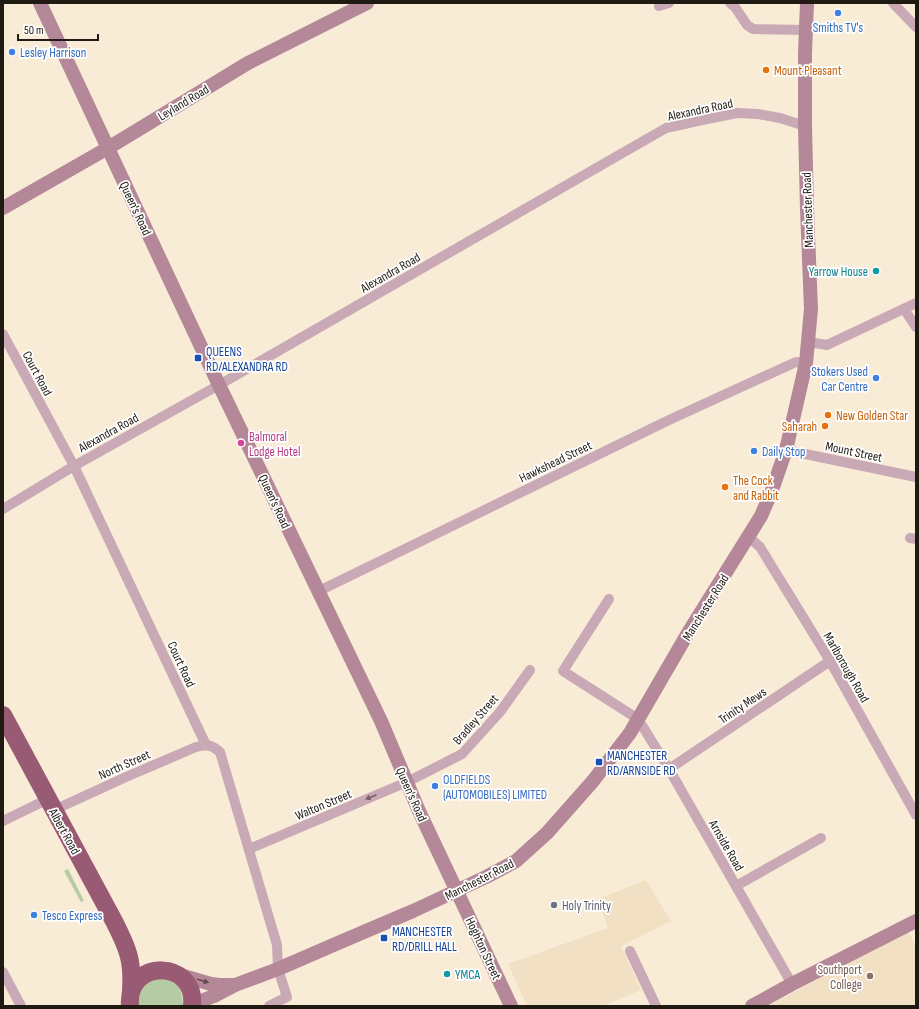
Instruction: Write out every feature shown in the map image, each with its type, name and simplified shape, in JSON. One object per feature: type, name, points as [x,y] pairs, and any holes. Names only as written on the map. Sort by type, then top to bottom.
[{"type":"highway","name":"Albert Road","points":[[3,715],[115,923],[126,947],[132,968],[129,1000]]},
{"type":"highway","name":"Albert Road","points":[[126,947],[143,960],[180,976],[190,991],[192,1006]]},
{"type":"highway","points":[[129,1000],[137,981],[146,974],[156,970],[169,971]]},
{"type":"main road","name":"Queen's Road","points":[[40,3],[219,385],[383,725],[419,811],[457,891]]},
{"type":"main road","name":"Leyland Road","points":[[3,208],[108,148],[248,63],[367,3]]},
{"type":"main road","name":"Manchester Road","points":[[195,1006],[200,1002],[235,985],[278,969],[457,891],[516,860],[547,834],[593,781],[630,733],[688,633],[761,516],[771,493],[786,450],[806,363],[811,309],[805,126],[807,3]]},
{"type":"main road","name":"Hoghton Street","points":[[457,891],[511,1006]]},
{"type":"main road","points":[[752,1006],[916,921]]},
{"type":"main road","name":"Manchester Road","points":[[169,971],[210,984],[235,985]]},
{"type":"street","points":[[730,3],[735,7],[747,25],[753,29],[806,30]]},
{"type":"street","points":[[893,3],[916,27]]},
{"type":"street","name":"Alexandra Road","points":[[3,508],[666,128],[737,113],[758,114],[780,118],[805,126]]},
{"type":"street","points":[[808,342],[827,345],[916,303]]},
{"type":"street","points":[[904,309],[916,327]]},
{"type":"street","name":"Court Road","points":[[3,334],[74,466],[206,745],[214,747],[220,752],[277,945],[278,969],[287,997],[269,1006]]},
{"type":"street","name":"Hawkshead Street","points":[[319,591],[669,420],[796,362],[806,363]]},
{"type":"street","name":"Mount Street","points":[[786,450],[916,477]]},
{"type":"street","name":"Marlborough Road","points":[[749,537],[760,547],[830,661],[916,815]]},
{"type":"street","points":[[609,599],[563,671],[638,719]]},
{"type":"street","name":"Trinity Mews","points":[[669,770],[830,661]]},
{"type":"street","name":"Bradley Street","points":[[407,782],[462,754],[500,712],[530,670]]},
{"type":"street","name":"Arnside Road","points":[[638,719],[792,984]]},
{"type":"street","name":"North Street","points":[[3,821],[126,777],[196,747],[206,745]]},
{"type":"street","name":"Walton Street","points":[[249,849],[407,782]]},
{"type":"street","points":[[736,886],[821,838]]},
{"type":"street","points":[[630,951],[656,1006]]},
{"type":"street","points":[[3,972],[21,1006]]},
{"type":"shaded area","points":[[646,880],[671,921],[621,946],[641,990],[603,1006],[527,1006],[508,964],[608,928],[598,899]]},
{"type":"shaded area","name":"Southport College","points":[[908,931],[916,947],[916,1006],[768,1006]]},
{"type":"green space","points":[[68,869],[84,901],[81,902],[64,871]]},
{"type":"green space","points":[[158,978],[169,980],[177,985],[183,998],[183,1006],[137,1006],[137,995],[145,983]]},
{"type":"place","name":"Smiths TV's","points":[[838,13]]},
{"type":"place","name":"Lesley Harrison","points":[[12,52]]},
{"type":"place","name":"Mount Pleasant","points":[[766,70]]},
{"type":"place","name":"Yarrow House","points":[[876,271]]},
{"type":"place","name":"QUEENS RD/ALEXANDRA RD","points":[[198,358]]},
{"type":"place","name":"Stokers Used Car Centre","points":[[876,378]]},
{"type":"place","name":"New Golden Star","points":[[828,415]]},
{"type":"place","name":"Saharah","points":[[825,426]]},
{"type":"place","name":"Balmoral Lodge Hotel","points":[[241,443]]},
{"type":"place","name":"Daily Stop","points":[[754,451]]},
{"type":"place","name":"The Cock and Rabbit","points":[[725,487]]},
{"type":"place","name":"MANCHESTER RD/ARNSIDE RD","points":[[599,762]]},
{"type":"place","name":"OLDFIELDS (AUTOMOBILES) LIMITED","points":[[435,786]]},
{"type":"place","name":"Holy Trinity","points":[[554,905]]},
{"type":"place","name":"Tesco Express","points":[[34,915]]},
{"type":"place","name":"MANCHESTER RD/DRILL HALL","points":[[384,938]]},
{"type":"place","name":"YMCA","points":[[447,974]]},
{"type":"place","name":"Southport College","points":[[870,976]]}]
